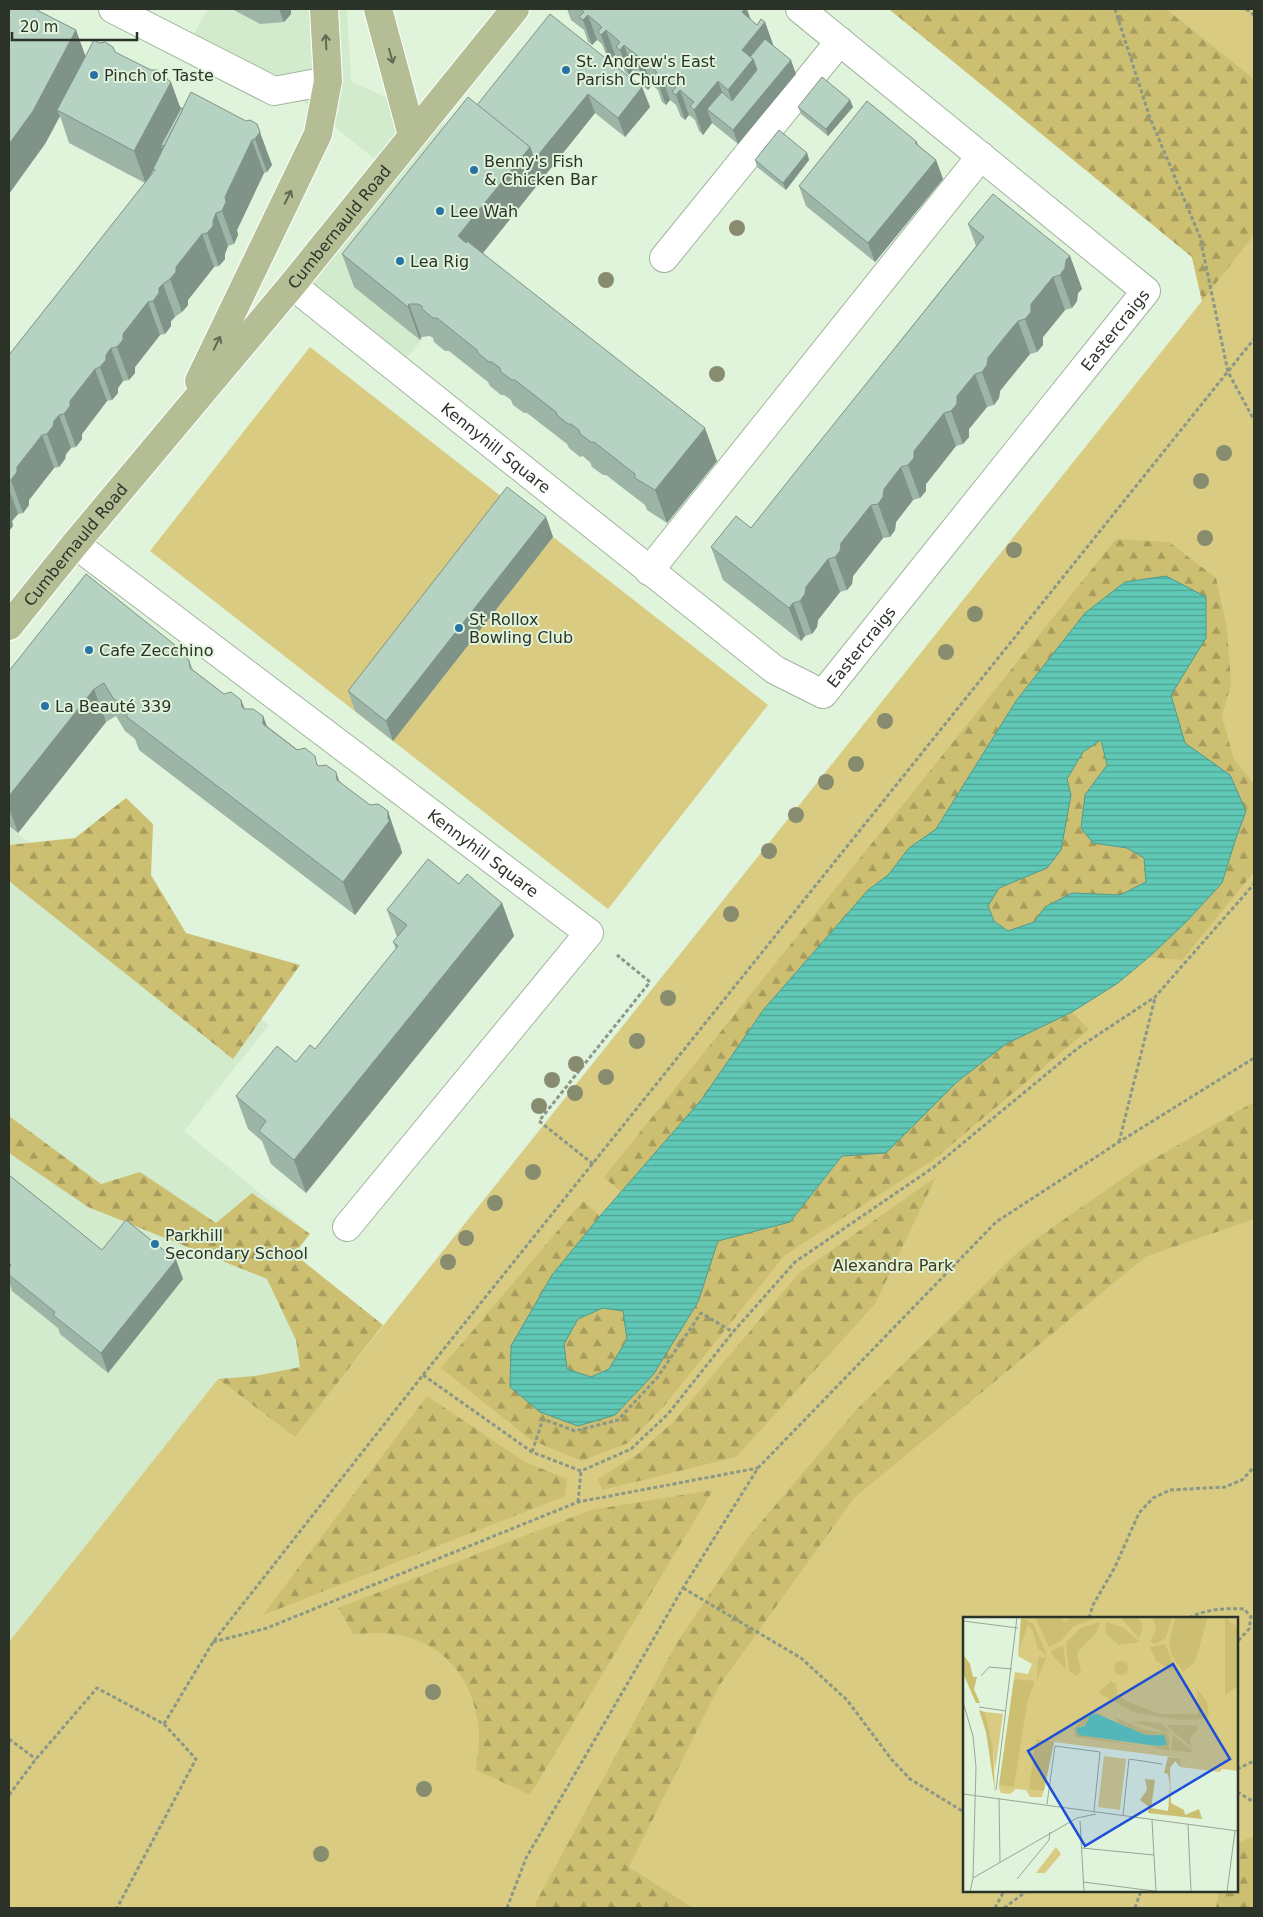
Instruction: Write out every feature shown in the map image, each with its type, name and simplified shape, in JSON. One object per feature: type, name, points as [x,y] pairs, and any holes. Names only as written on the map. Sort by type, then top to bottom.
[{"type":"main road","name":"Cumbernauld Road","points":[[181,419],[318,134],[328,80],[324,9]]},
{"type":"main road","points":[[378,9],[412,135]]},
{"type":"main road","name":"Cumbernauld Road","points":[[9,626],[74,544],[292,286],[515,9]]},
{"type":"street","points":[[114,9],[274,91],[328,80]]},
{"type":"street","name":"Eastercraigs","points":[[800,9],[1146,291],[823,694]]},
{"type":"street","points":[[664,258],[840,41]]},
{"type":"street","points":[[649,570],[980,156]]},
{"type":"street","name":"Kennyhill Square","points":[[292,286],[776,670],[823,694]]},
{"type":"street","name":"Kennyhill Square","points":[[74,544],[589,933]]},
{"type":"street","points":[[347,1227],[589,933]]},
{"type":"path","points":[[1115,9],[1150,118],[1200,236],[1228,372],[1254,420]]},
{"type":"path","points":[[1246,9],[1254,15]]},
{"type":"path","points":[[164,1724],[212,1642],[423,1375],[1254,339]]},
{"type":"path","points":[[423,1375],[532,1452],[581,1471],[631,1449],[668,1414],[733,1332],[795,1262],[934,1167],[1078,1048],[1155,997],[1254,884]]},
{"type":"path","points":[[589,933],[650,982],[539,1121],[593,1164]]},
{"type":"path","points":[[1119,1142],[1155,997]]},
{"type":"path","points":[[507,1908],[526,1858],[683,1588],[758,1468],[996,1222],[1119,1142],[1254,1058]]},
{"type":"path","points":[[532,1452],[543,1419],[575,1432],[618,1420],[657,1378],[701,1313],[733,1332]]},
{"type":"path","points":[[1089,1617],[1093,1605],[1115,1567],[1139,1513],[1152,1498],[1170,1490],[1225,1487],[1242,1480],[1254,1467]]},
{"type":"path","points":[[212,1642],[267,1628],[578,1502],[758,1468]]},
{"type":"path","points":[[578,1502],[581,1471]]},
{"type":"path","points":[[683,1588],[801,1658],[847,1700],[892,1760],[910,1779],[963,1811]]},
{"type":"path","points":[[1191,1617],[1199,1613],[1228,1608],[1244,1609],[1251,1617],[1249,1628],[1238,1641]]},
{"type":"path","points":[[9,1795],[36,1759],[97,1688],[164,1724],[196,1759],[117,1908]]},
{"type":"path","points":[[9,1739],[36,1759]]},
{"type":"path","points":[[1238,1769],[1254,1761]]},
{"type":"path","points":[[1238,1793],[1254,1802]]},
{"type":"path","points":[[995,1908],[1003,1892]]},
{"type":"path","points":[[1004,1908],[1026,1892]]},
{"type":"path","points":[[1134,1908],[1141,1892]]},
{"type":"shaded area","points":[[208,9],[347,9],[351,81],[513,158],[450,307],[396,370],[288,283],[382,165],[281,84],[192,37]]},
{"type":"shaded area","name":"Parkhill Secondary School","points":[[9,827],[269,1025],[184,1131],[310,1234],[294,1254],[383,1325],[295,1437],[218,1379],[9,1642]]},
{"type":"green space","name":"Alexandra Park","points":[[889,9],[1254,9],[1254,1908],[9,1908],[9,1642],[218,1379],[295,1436],[1202,301],[1192,257]]},
{"type":"green space","points":[[889,9],[1166,9],[1254,79],[1254,235],[1202,301],[1192,257]]},
{"type":"green space","name":"St Rollox Bowling Club","points":[[310,347],[768,705],[608,909],[150,551]]},
{"type":"green space","points":[[1116,539],[1169,542],[1216,578],[1227,629],[1231,684],[1222,716],[1234,760],[1254,784],[1254,872],[1182,960],[1149,957],[1185,923],[1235,841],[1246,811],[1230,775],[1185,744],[1171,695],[1206,638],[1016,701],[936,829],[909,848],[888,875],[868,890],[764,1009],[703,1099],[621,1192],[604,1177]]},
{"type":"green space","points":[[1101,739],[1107,765],[1085,795],[1093,843],[1127,848],[1144,858],[1146,882],[1120,895],[1072,893],[1045,907],[1034,922],[1009,931],[994,921],[988,906],[999,888],[1047,868],[1071,795],[1067,779],[1083,752]]},
{"type":"green space","points":[[126,798],[153,824],[151,875],[186,933],[300,965],[233,1059],[9,881],[9,845],[75,838]]},
{"type":"green space","points":[[1072,1012],[1089,1029],[932,1161],[785,1255],[664,1406],[628,1443],[582,1461],[531,1440],[441,1368],[583,1201],[600,1216],[552,1275],[511,1346],[510,1387],[653,1375],[698,1302],[718,1241],[790,1222],[843,1156],[886,1153],[958,1081],[1006,1044]]},
{"type":"green space","points":[[1254,1102],[1254,1219],[1145,1257],[854,1498],[719,1686],[629,1867],[693,1908],[535,1908],[536,1902],[678,1641],[746,1540],[857,1409],[1020,1250],[1139,1167]]},
{"type":"green space","points":[[9,1116],[101,1184],[140,1172],[216,1223],[252,1193],[310,1234],[294,1254],[383,1325],[295,1437],[218,1379],[255,1376],[300,1367],[296,1340],[267,1279],[88,1207],[9,1153]]},
{"type":"green space","points":[[936,1177],[875,1304],[736,1457],[602,1490],[598,1479],[638,1454],[674,1421],[799,1273]]},
{"type":"green space","points":[[603,1308],[623,1311],[627,1338],[609,1369],[591,1377],[567,1369],[564,1344],[578,1319]]},
{"type":"green space","points":[[427,1396],[525,1462],[567,1479],[565,1496],[263,1615]]},
{"type":"green space","points":[[713,1490],[530,1795],[476,1770],[479,1731],[476,1712],[471,1695],[463,1680],[454,1666],[442,1654],[411,1638],[387,1633],[353,1634],[338,1608],[591,1510]]},
{"type":"green space","points":[[1254,1835],[1254,1908],[1216,1908],[1219,1892],[1238,1892],[1238,1843]]},
{"type":"water","points":[[1166,576],[1206,597],[1206,638],[1171,695],[1185,743],[1230,775],[1246,811],[1222,883],[1185,923],[1118,983],[1072,1012],[1006,1044],[958,1081],[886,1153],[842,1156],[790,1222],[718,1241],[698,1302],[653,1375],[615,1415],[578,1426],[540,1412],[510,1387],[511,1346],[552,1275],[600,1216],[702,1099],[764,1009],[868,890],[888,875],[909,848],[936,829],[1016,701],[1085,613],[1125,582]],"holes":[[[1101,740],[1107,765],[1085,795],[1081,828],[1093,843],[1127,848],[1144,858],[1146,882],[1120,895],[1072,893],[1045,907],[1034,922],[1008,931],[994,921],[988,906],[999,888],[1047,868],[1061,850],[1071,795],[1067,779],[1083,752]],[[603,1308],[623,1311],[627,1339],[609,1369],[591,1377],[567,1369],[564,1344],[578,1319]]]},
{"type":"building","points":[[9,9],[35,9],[76,30],[33,111],[9,144]]},
{"type":"building","points":[[580,9],[745,9],[742,12],[757,25],[761,19],[765,22],[742,50],[753,59],[728,90],[718,81],[694,110],[690,106],[694,102],[680,90],[676,95],[672,92],[676,87],[661,75],[657,80],[653,77],[657,72],[642,60],[638,65],[635,62],[639,57],[624,45],[620,50],[616,47],[620,42],[606,30],[601,35],[598,32],[602,27],[588,15],[583,20],[579,17],[584,12]]},
{"type":"building","name":"St. Andrew's East Parish Church","points":[[550,14],[642,87],[618,118],[588,94],[534,160],[530,147],[477,105]]},
{"type":"building","points":[[765,39],[791,60],[733,130],[707,109],[722,92],[732,101],[757,70],[753,59],[750,57]]},
{"type":"building","points":[[94,40],[99,43],[105,42],[113,47],[115,52],[151,70],[157,70],[164,74],[171,82],[134,151],[57,110]]},
{"type":"building","points":[[822,77],[850,100],[826,129],[798,107]]},
{"type":"building","points":[[191,92],[246,121],[250,120],[257,124],[260,132],[252,140],[225,197],[226,202],[222,211],[216,213],[213,226],[207,233],[202,234],[176,267],[176,272],[159,288],[159,293],[153,301],[148,302],[123,334],[123,340],[117,347],[111,348],[106,355],[106,360],[100,367],[95,369],[70,401],[70,406],[64,414],[59,415],[47,434],[42,435],[17,467],[17,472],[9,480],[9,355],[155,170],[153,169]]},
{"type":"building","points":[[468,97],[530,147],[458,236],[466,243],[467,241],[705,428],[655,490],[635,478],[635,474],[594,442],[580,434],[579,430],[568,424],[556,412],[515,380],[501,372],[500,368],[489,362],[437,318],[433,318],[422,309],[422,306],[409,304],[408,307],[342,254]]},
{"type":"building","points":[[867,101],[936,160],[868,243],[799,186]]},
{"type":"building","points":[[181,108],[183,109],[164,146],[161,145]]},
{"type":"building","points":[[779,130],[807,153],[783,183],[755,160]]},
{"type":"building","points":[[993,194],[1070,256],[1066,260],[1065,268],[1060,275],[1053,277],[1031,304],[1031,312],[1025,319],[1018,321],[1003,339],[988,358],[987,365],[982,372],[975,374],[957,396],[957,404],[951,411],[944,413],[914,451],[914,458],[908,465],[901,467],[884,489],[883,497],[878,504],[871,505],[841,543],[840,551],[835,557],[828,559],[806,587],[805,594],[800,601],[793,603],[789,608],[711,547],[736,516],[751,528],[984,237],[968,224]]},
{"type":"building","points":[[507,487],[546,517],[386,721],[348,691]]},
{"type":"building","points":[[86,574],[175,645],[169,652],[172,654],[180,653],[189,660],[190,668],[224,694],[231,692],[241,700],[244,709],[253,709],[263,716],[263,724],[297,750],[305,748],[315,756],[317,765],[326,765],[336,772],[337,780],[370,805],[378,804],[388,811],[388,819],[390,820],[343,882],[127,717],[126,709],[113,698],[104,683],[94,689],[9,796],[9,671]]},
{"type":"building","points":[[428,859],[459,884],[467,874],[502,903],[294,1160],[259,1131],[266,1121],[236,1096],[277,1046],[296,1062],[310,1045],[315,1049],[398,946],[393,942],[407,925],[387,910]]},
{"type":"building","points":[[9,1175],[102,1250],[126,1220],[176,1260],[101,1353],[53,1315],[55,1312],[9,1275],[11,1265],[9,1263]]},
{"type":"place","name":"St. Andrew's East Parish Church","points":[[566,70]]},
{"type":"place","name":"Pinch of Taste","points":[[94,75]]},
{"type":"place","name":"Benny's Fish & Chicken Bar","points":[[474,170]]},
{"type":"place","name":"Lee Wah","points":[[440,211]]},
{"type":"place","name":"Lea Rig","points":[[400,261]]},
{"type":"place","name":"St Rollox Bowling Club","points":[[459,628]]},
{"type":"place","name":"Cafe Zecchino","points":[[89,650]]},
{"type":"place","name":"La Beauté 339","points":[[45,706]]},
{"type":"place","name":"Parkhill Secondary School","points":[[155,1244]]}]
